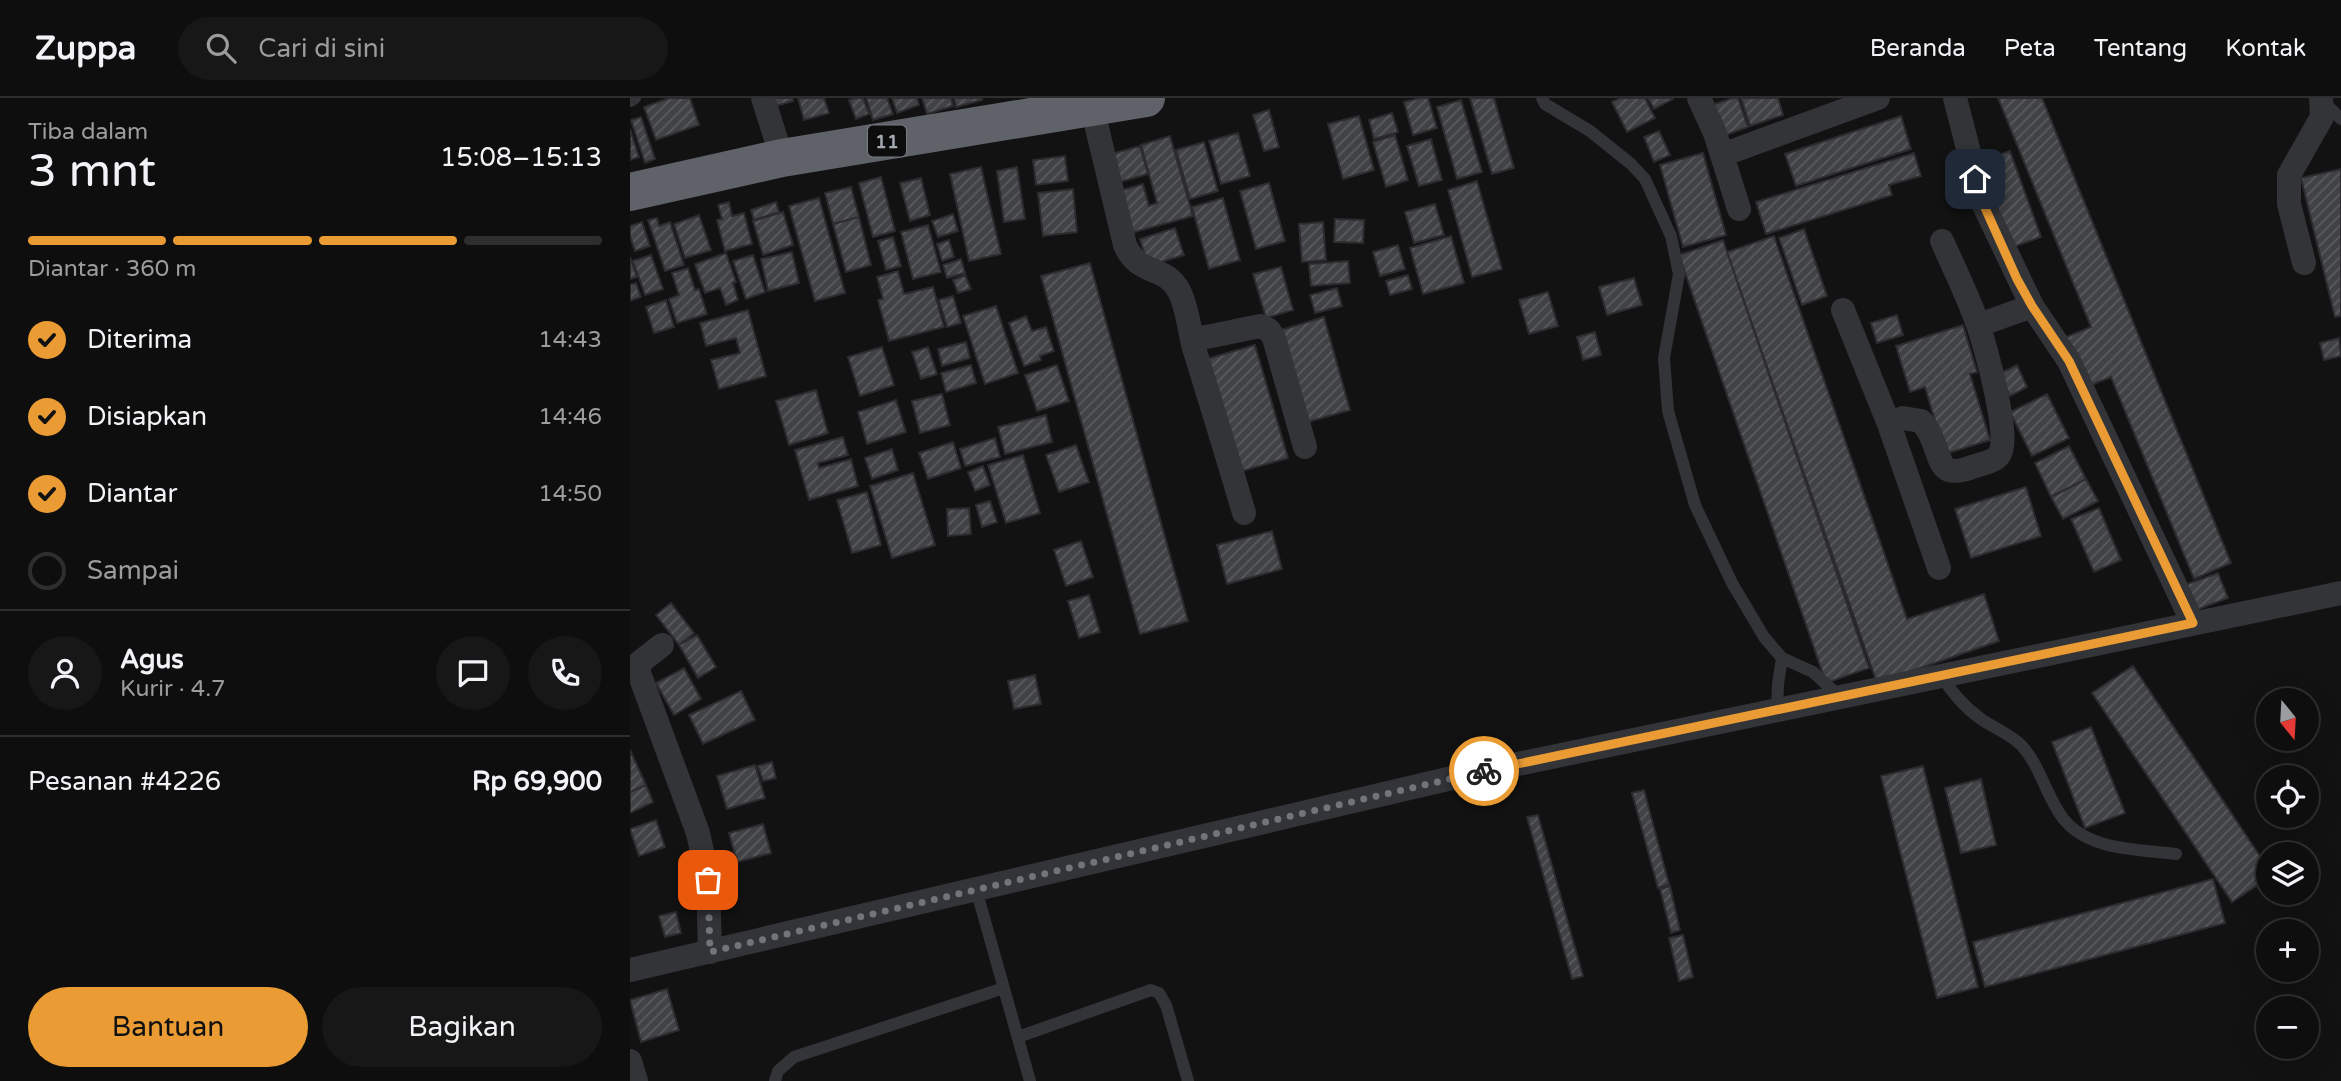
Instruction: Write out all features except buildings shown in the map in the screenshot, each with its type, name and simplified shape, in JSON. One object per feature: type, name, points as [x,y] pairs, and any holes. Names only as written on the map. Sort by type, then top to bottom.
[{"type":"highway","name":"11","points":[[630,192],[782,158],[1146,98]]},
{"type":"street","points":[[763,98],[782,158]]},
{"type":"street","points":[[1699,98],[1716,133],[1739,209]]},
{"type":"street","points":[[1722,155],[1878,98]]},
{"type":"street","points":[[1955,98],[1981,199],[2032,306],[2069,361],[2193,623]]},
{"type":"street","points":[[2304,263],[2289,204],[2289,175],[2322,117],[2322,99]]},
{"type":"street","points":[[1093,107],[1125,245],[1134,261],[1143,268],[1162,273],[1177,287],[1181,296],[1244,513]]},
{"type":"street","points":[[1889,425],[1903,418],[1921,421],[1930,434],[1938,459],[1949,471],[1966,470],[2000,455],[2003,445],[2000,407],[1979,325],[1942,241]]},
{"type":"street","points":[[1979,325],[2032,306]]},
{"type":"street","points":[[1843,310],[1889,425],[1939,568]]},
{"type":"street","points":[[1192,340],[1260,326],[1269,330],[1274,338],[1305,447]]},
{"type":"street","points":[[630,970],[1465,775],[2341,593]]},
{"type":"street","points":[[662,645],[639,663],[639,673],[698,832],[708,880],[710,952]]},
{"type":"street","points":[[630,1060],[636,1081]]},
{"type":"lane","points":[[630,101],[635,98]]},
{"type":"lane","points":[[1542,98],[1545,104],[1590,131],[1645,179],[1671,236],[1679,274],[1664,358],[1668,411],[1695,505],[1732,583],[1764,637],[1782,658],[1813,672],[1840,697]]},
{"type":"lane","points":[[2322,99],[2341,119]]},
{"type":"lane","points":[[1777,710],[1782,658]]},
{"type":"lane","points":[[1941,676],[1959,702],[2021,745],[2062,817],[2075,830],[2091,841],[2176,854]]},
{"type":"lane","points":[[976,889],[1030,1081]]},
{"type":"lane","points":[[775,1081],[778,1071],[794,1057],[1004,988]]},
{"type":"lane","points":[[1018,1037],[1151,990],[1159,993],[1166,1005],[1188,1081]]},
{"type":"way so far","points":[[708,880],[710,952],[1484,771]]},
{"type":"route","points":[[1484,771],[2193,623],[2069,361],[2017,279],[1981,199],[1975,179]]}]
